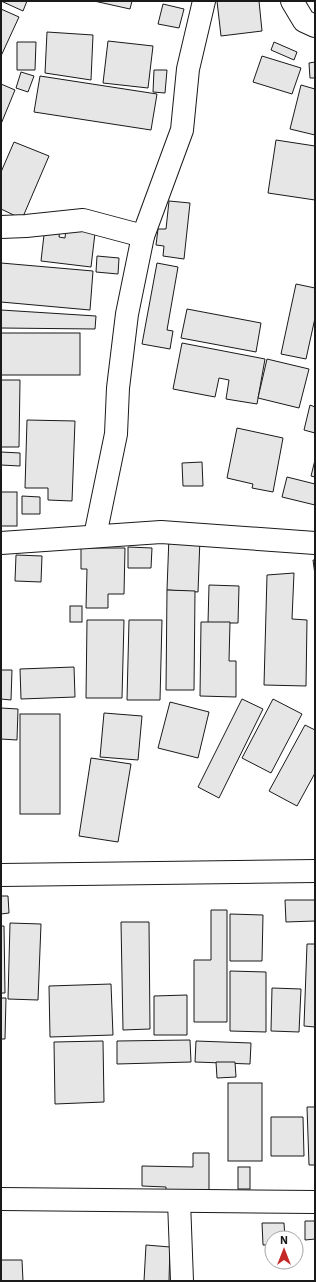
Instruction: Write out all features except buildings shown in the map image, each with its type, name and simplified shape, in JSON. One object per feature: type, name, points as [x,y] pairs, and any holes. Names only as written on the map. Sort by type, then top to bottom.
[{"type":"street","points":[[95,536],[116,434],[118,388],[127,314],[143,236],[182,130],[188,69],[204,1]]},
{"type":"street","points":[[292,1],[304,20],[315,26]]},
{"type":"street","points":[[1,227],[83,220],[143,236]]},
{"type":"street","points":[[1,543],[161,532],[315,543]]},
{"type":"street","points":[[1,875],[315,871]]},
{"type":"street","points":[[1,1199],[315,1202]]},
{"type":"street","points":[[179,1201],[182,1281]]}]
